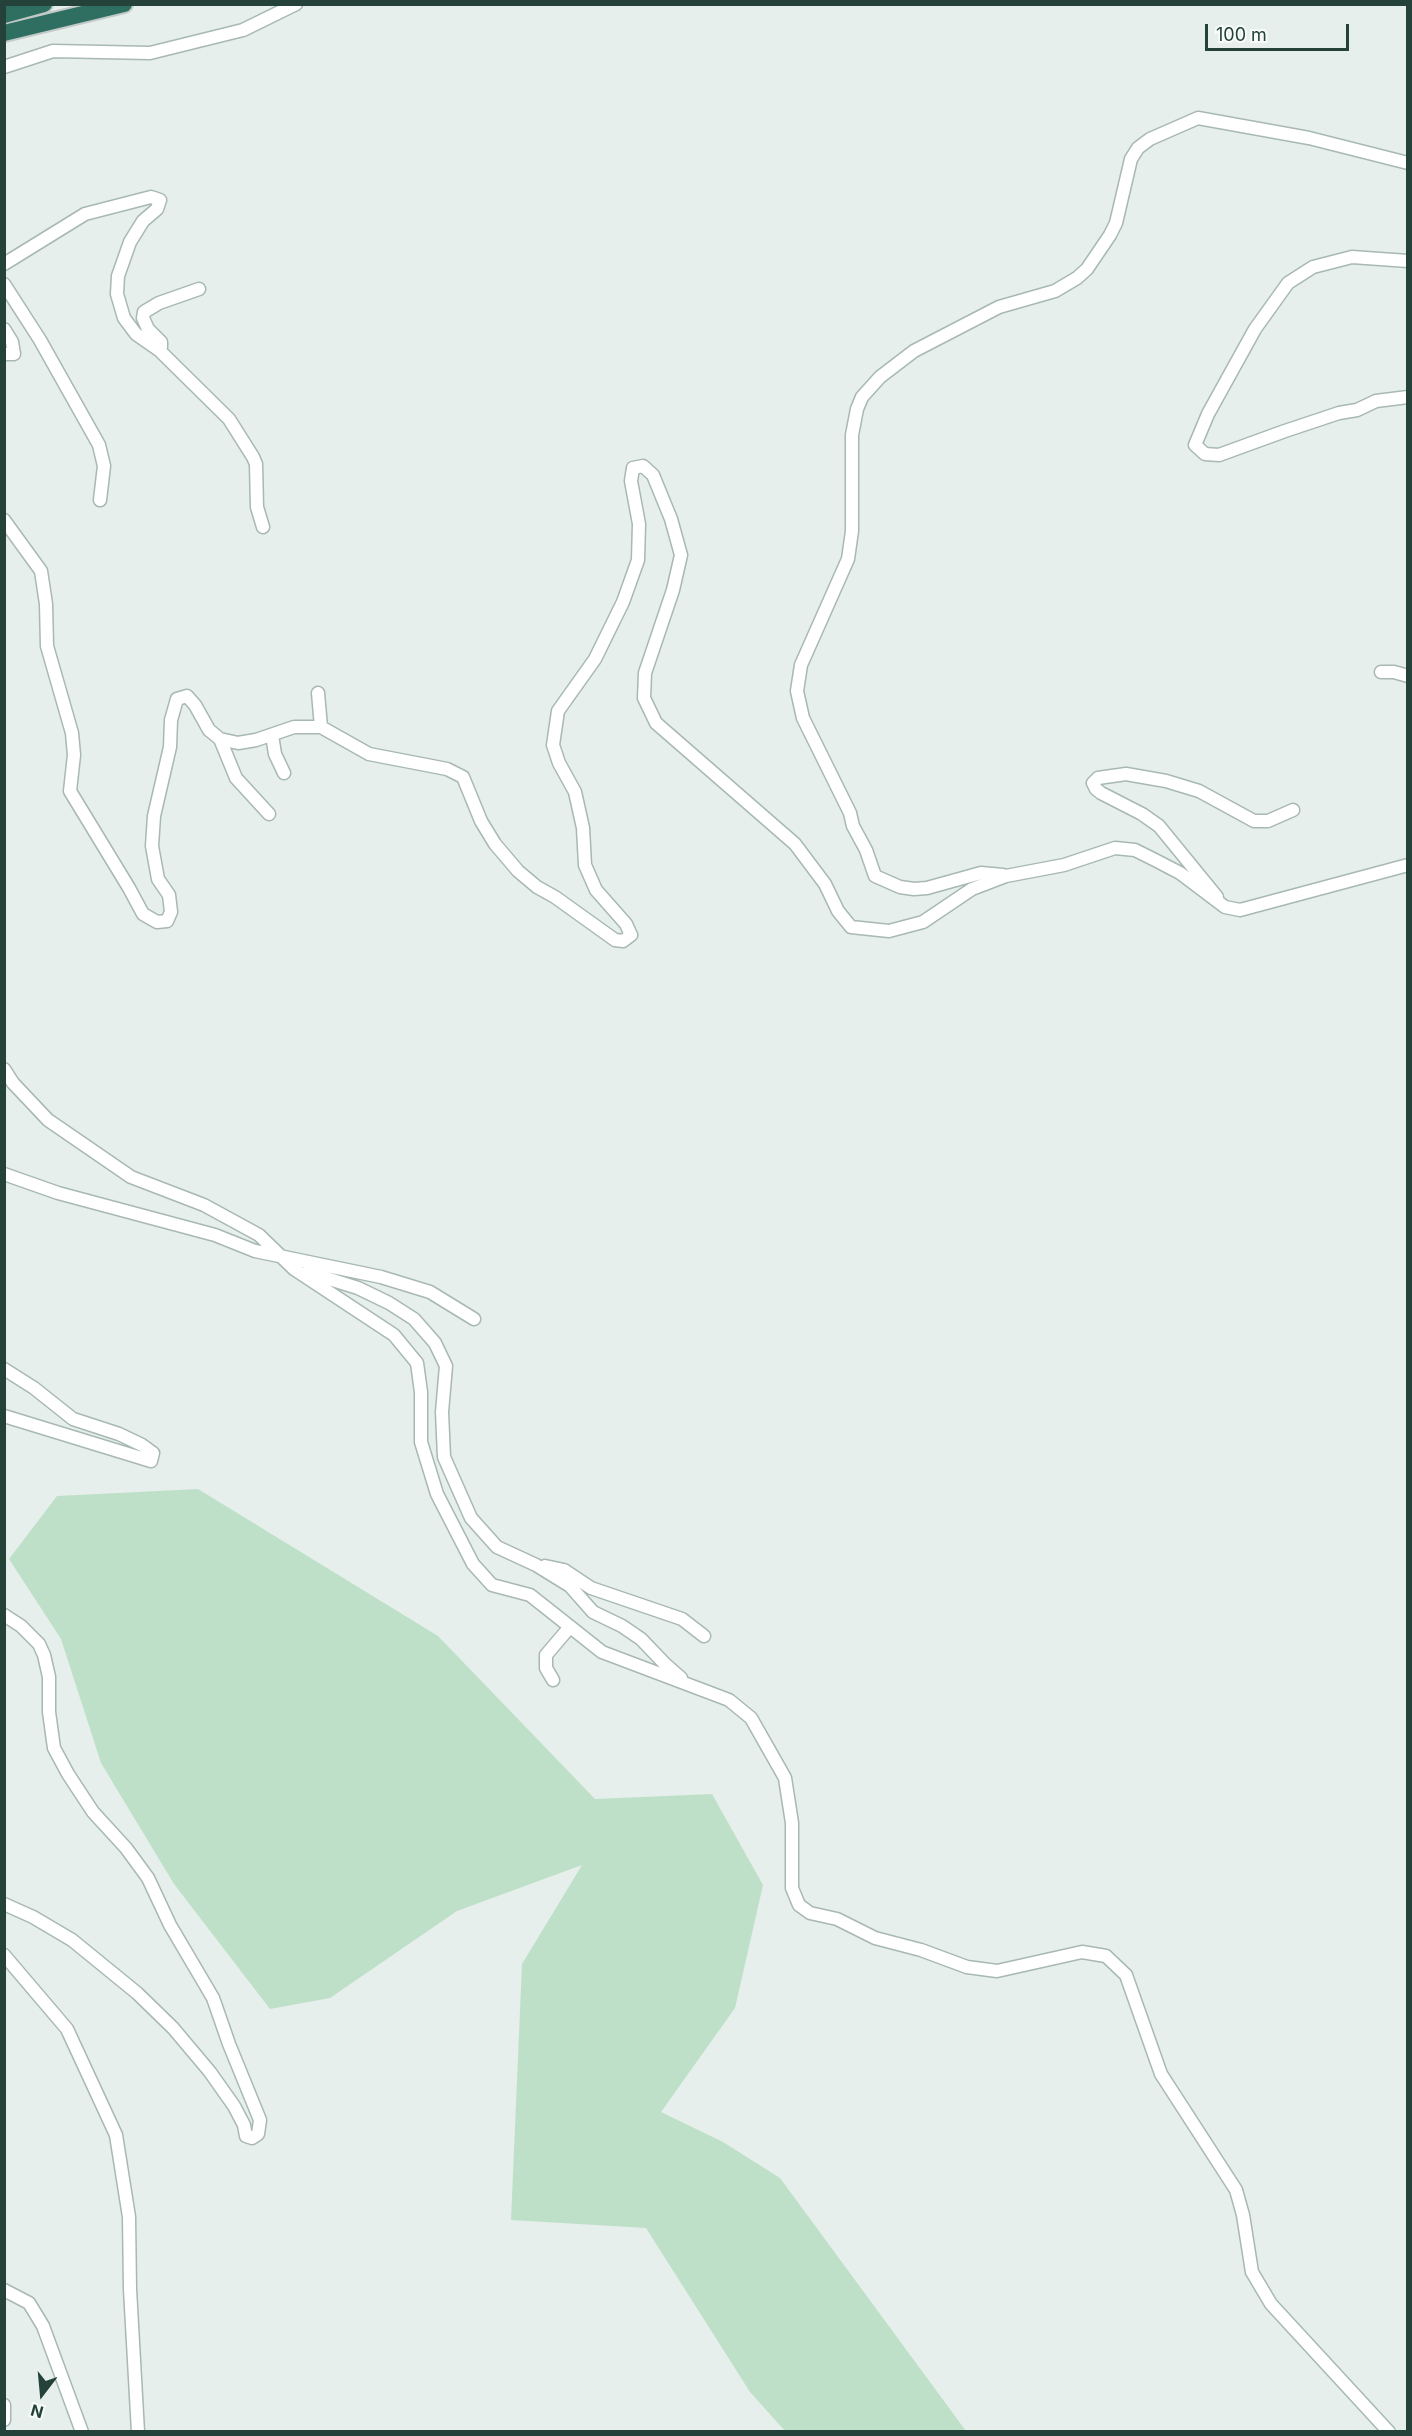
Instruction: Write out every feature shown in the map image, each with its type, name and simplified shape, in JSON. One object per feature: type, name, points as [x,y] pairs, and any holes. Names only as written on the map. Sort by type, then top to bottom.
[{"type":"highway","points":[[4,15],[44,4]]},
{"type":"highway","points":[[4,33],[124,4]]},
{"type":"street","points":[[4,67],[53,51],[150,53],[243,30],[296,4]]},
{"type":"street","points":[[1006,876],[981,873],[927,888],[914,889],[894,885],[876,876],[849,813],[803,718],[797,691],[801,665],[848,559],[852,531],[852,435],[862,397],[880,377],[914,351],[999,307],[1055,291],[1077,278],[1087,269],[1116,223],[1131,159],[1138,148],[1150,139],[1198,117],[1309,138],[1407,163]]},
{"type":"street","points":[[4,264],[85,214],[151,197],[160,200],[157,209],[143,221],[130,242],[118,276],[117,294],[124,318],[136,334],[159,350],[229,419],[256,464],[257,507],[263,526]]},
{"type":"street","points":[[1407,261],[1352,257],[1313,267],[1288,284],[1255,329],[1208,414],[1196,446],[1206,454],[1219,455],[1339,413],[1357,410],[1376,401],[1407,398]]},
{"type":"street","points":[[4,284],[40,340],[99,445],[104,466],[100,500]]},
{"type":"street","points":[[159,350],[161,342],[148,329],[143,318],[144,312],[159,303],[198,289]]},
{"type":"street","points":[[4,329],[12,342],[14,354],[4,354]]},
{"type":"street","points":[[4,520],[41,570],[46,603],[47,646],[72,733],[74,755],[70,791],[124,879],[143,915],[157,922],[167,921],[171,912],[169,895],[158,879],[152,846],[154,816],[170,747],[171,720],[177,699],[187,696],[195,705],[208,730],[220,739],[238,743],[294,727],[321,727],[369,754],[447,769],[463,777],[482,821],[495,844],[518,871],[537,888],[555,897],[615,940],[623,941],[631,935],[626,924],[596,890],[585,865],[583,828],[575,792],[559,763],[553,745],[558,711],[595,659],[623,602],[638,560],[639,524],[631,481],[633,468],[642,466],[653,474],[672,519],[681,555],[674,590],[645,673],[644,698],[656,723],[795,844],[825,884],[838,911],[851,927],[888,931],[923,922],[972,889],[1006,876],[1064,865],[1115,848],[1135,850],[1180,873],[1225,907],[1240,910],[1407,865]]},
{"type":"street","points":[[1381,672],[1394,672],[1407,676]]},
{"type":"street","points":[[318,693],[321,727]]},
{"type":"street","points":[[272,735],[275,754],[284,773]]},
{"type":"street","points":[[220,739],[236,778],[269,814]]},
{"type":"street","points":[[1225,907],[1159,826],[1142,814],[1101,793],[1093,783],[1098,778],[1126,774],[1172,783],[1199,791],[1254,820],[1268,821],[1293,810]]},
{"type":"street","points":[[4,1069],[13,1083],[48,1120],[131,1177],[204,1205],[259,1235],[294,1269],[394,1335],[417,1363],[421,1392],[421,1442],[437,1494],[472,1564],[492,1585],[530,1595],[569,1628],[603,1652],[729,1700],[751,1718],[785,1778],[792,1822],[792,1888],[799,1905],[810,1913],[837,1919],[875,1938],[921,1950],[967,1967],[997,1971],[1082,1952],[1106,1956],[1126,1975],[1161,2074],[1236,2190],[1243,2215],[1252,2272],[1271,2304],[1389,2432]]},
{"type":"street","points":[[4,1174],[58,1193],[215,1235],[255,1251],[381,1277],[430,1292],[474,1318]]},
{"type":"street","points":[[294,1269],[358,1287],[390,1303],[414,1319],[435,1343],[446,1366],[442,1412],[444,1457],[471,1518],[497,1546],[536,1565],[570,1586],[593,1612],[622,1626],[641,1639],[689,1685]]},
{"type":"street","points":[[4,1369],[34,1388],[73,1419],[119,1434],[142,1446],[153,1453],[151,1461],[4,1416]]},
{"type":"street","points":[[536,1565],[564,1570],[591,1588],[682,1619],[704,1636]]},
{"type":"street","points":[[4,1615],[21,1626],[39,1644],[44,1655],[50,1677],[49,1712],[54,1748],[63,1765],[93,1812],[126,1848],[148,1878],[170,1925],[213,1998],[260,2120],[258,2134],[252,2138],[246,2136],[244,2125],[234,2106],[210,2072],[173,2028],[137,1993],[72,1940],[33,1917],[4,1904]]},
{"type":"street","points":[[553,1680],[546,1668],[546,1655],[569,1628]]},
{"type":"street","points":[[4,1956],[67,2029],[116,2135],[129,2217],[130,2289],[138,2432]]},
{"type":"street","points":[[4,2290],[29,2303],[43,2326],[82,2432]]},
{"type":"street","points":[[4,2405],[4,2420]]},
{"type":"green space","points":[[198,1489],[438,1636],[595,1799],[712,1794],[763,1885],[735,2008],[661,2112],[723,2142],[780,2178],[966,2431],[785,2431],[750,2392],[646,2228],[511,2220],[522,1964],[582,1865],[457,1911],[330,1998],[270,2009],[174,1884],[101,1763],[61,1639],[9,1559],[57,1496]]}]
